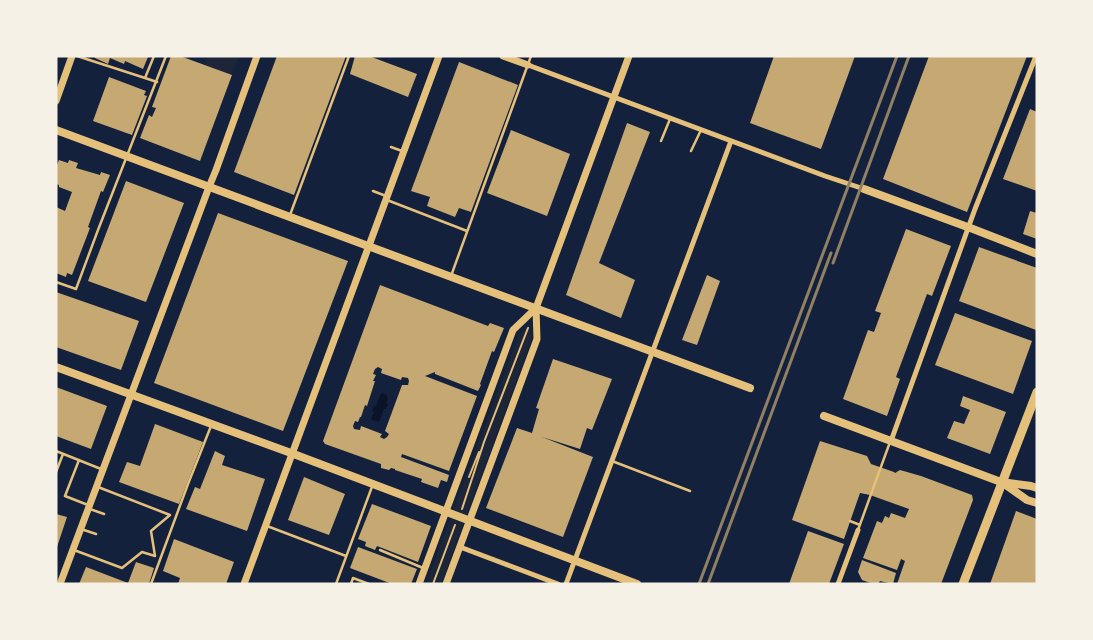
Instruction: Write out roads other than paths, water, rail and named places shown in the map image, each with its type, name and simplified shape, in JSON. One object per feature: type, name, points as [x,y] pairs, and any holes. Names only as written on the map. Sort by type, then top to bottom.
[{"type":"main road","points":[[56,130],[750,388]]},
{"type":"main road","points":[[864,189],[1037,254]]},
{"type":"main road","points":[[56,367],[453,513],[637,584]]},
{"type":"main road","points":[[964,584],[1001,482],[1037,392]]},
{"type":"main road","points":[[824,416],[1001,482],[1037,488]]},
{"type":"main road","points":[[1001,482],[1027,500],[1037,503]]},
{"type":"street","points":[[56,101],[72,56]]},
{"type":"street","points":[[60,584],[258,56]]},
{"type":"street","points":[[244,584],[439,56]]},
{"type":"street","points":[[503,56],[864,189]]},
{"type":"street","points":[[446,584],[537,339],[536,308],[629,56]]},
{"type":"street","points":[[891,441],[969,227],[1036,56]]},
{"type":"street","points":[[566,584],[731,141]]},
{"type":"street","points":[[419,584],[453,513],[513,330],[536,308]]},
{"type":"street","points":[[838,584],[859,527]]},
{"type":"street","points":[[460,547],[558,584]]},
{"type":"lane","points":[[77,56],[157,82]]},
{"type":"lane","points":[[145,78],[154,56]]},
{"type":"lane","points":[[56,282],[76,289],[166,56]]},
{"type":"lane","points":[[289,216],[349,56]]},
{"type":"lane","points":[[451,276],[531,56]]},
{"type":"lane","points":[[661,141],[670,118]]},
{"type":"lane","points":[[691,152],[701,130]]},
{"type":"lane","points":[[391,148],[403,152]]},
{"type":"lane","points":[[373,190],[387,198],[467,231]]},
{"type":"lane","points":[[151,584],[212,424]]},
{"type":"lane","points":[[850,521],[859,527],[891,441]]},
{"type":"lane","points":[[56,451],[103,469]]},
{"type":"lane","points":[[56,472],[63,454]]},
{"type":"lane","points":[[79,460],[65,496],[104,514]]},
{"type":"lane","points":[[612,461],[690,491]]},
{"type":"lane","points":[[336,584],[373,484]]},
{"type":"lane","points":[[73,550],[122,568],[142,552],[155,556],[151,531],[170,515],[96,486]]},
{"type":"lane","points":[[265,525],[346,556]]},
{"type":"lane","points":[[81,528],[96,534]]},
{"type":"lane","points":[[380,550],[425,569]]},
{"type":"lane","points":[[350,584],[353,578],[369,584]]},
{"type":"railway","points":[[699,584],[897,56]]},
{"type":"railway","points":[[833,263],[909,56]]},
{"type":"railway","points":[[708,584],[831,253]]}]
